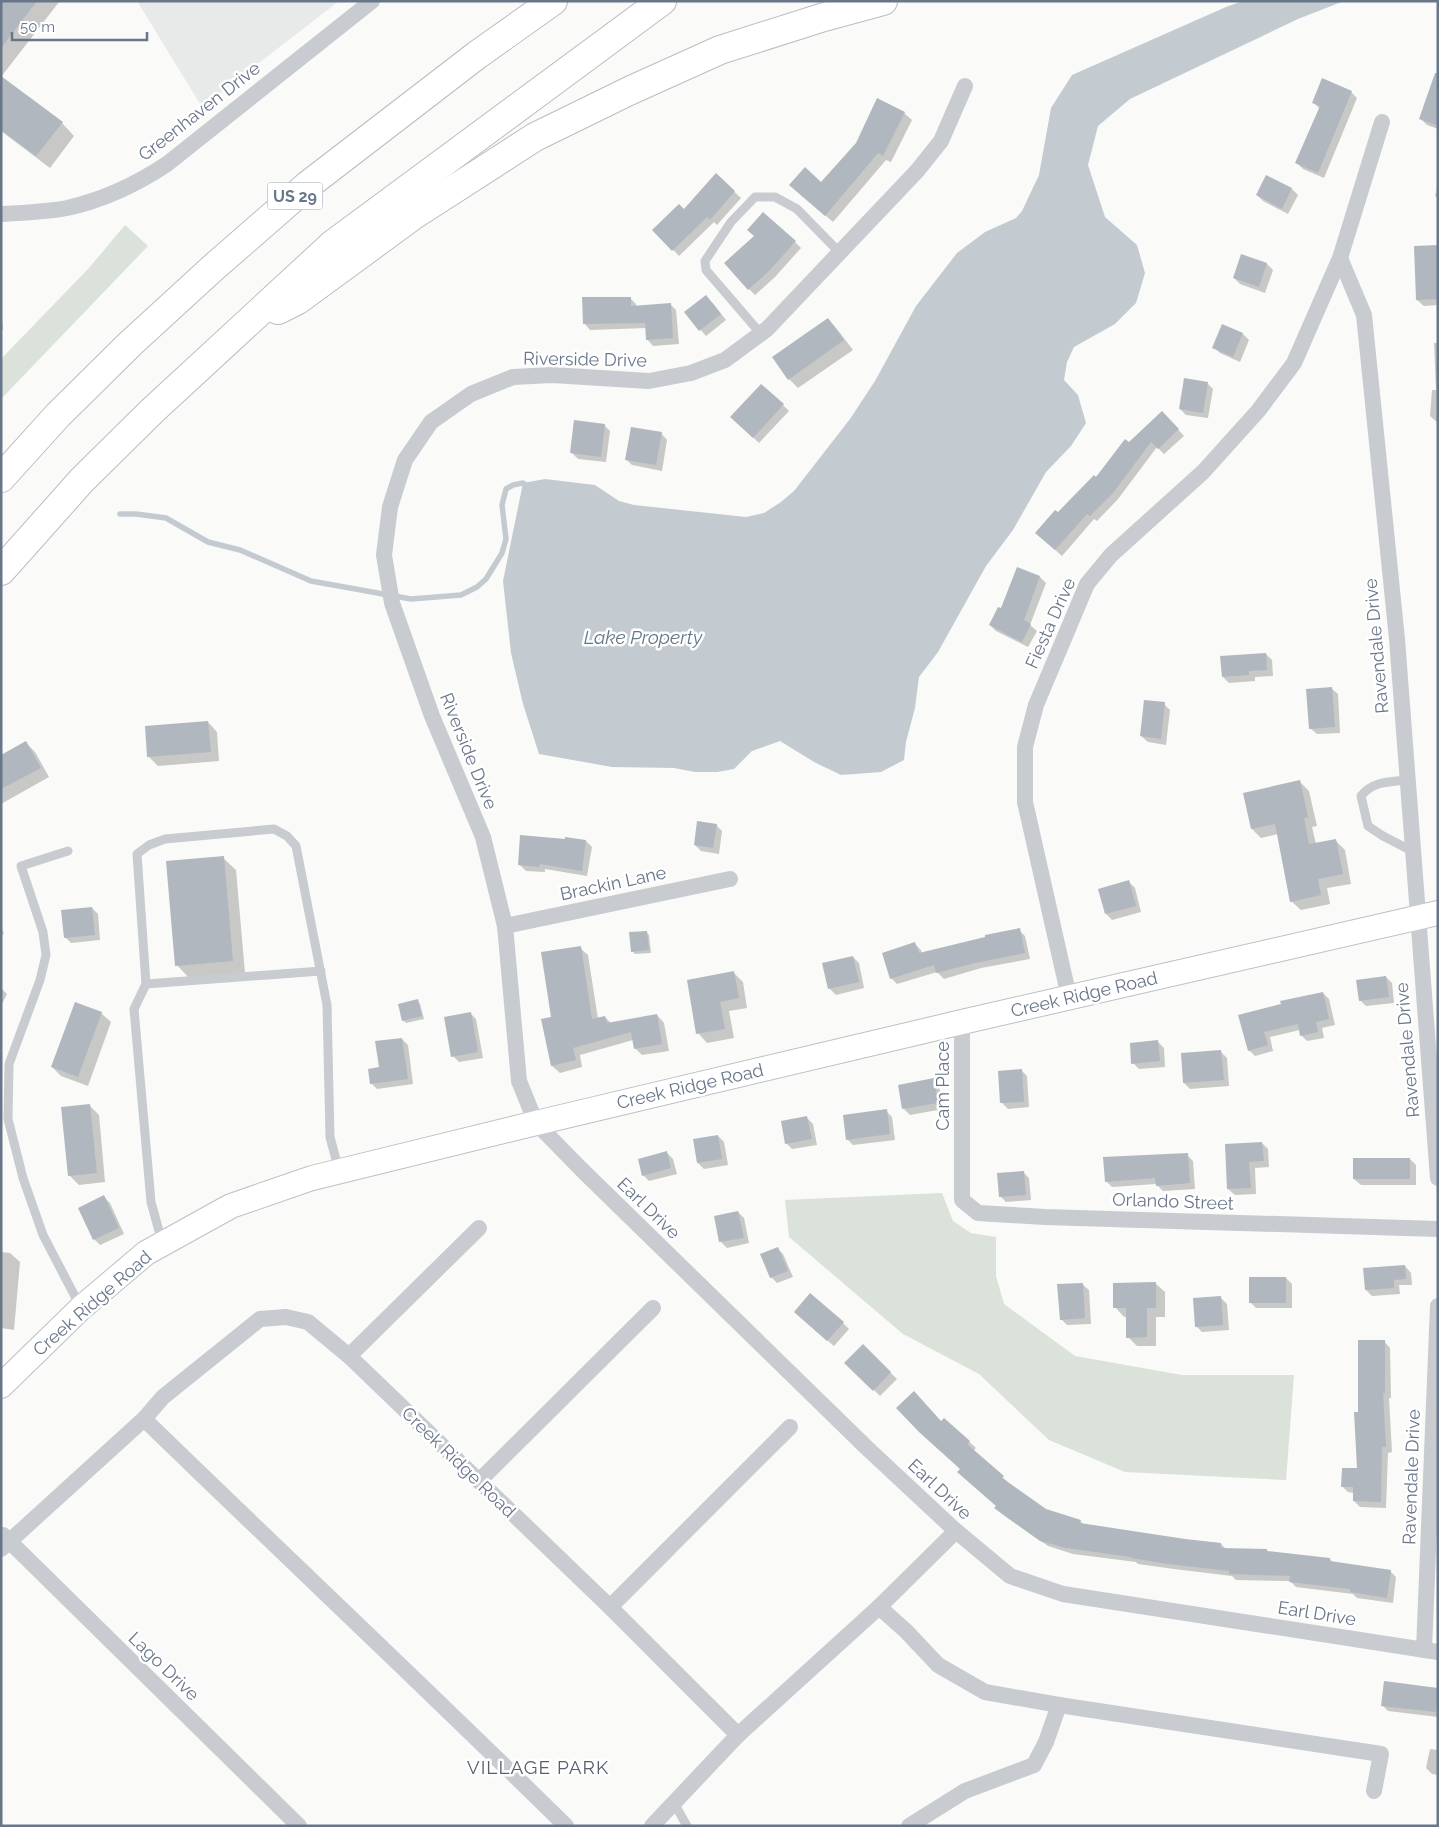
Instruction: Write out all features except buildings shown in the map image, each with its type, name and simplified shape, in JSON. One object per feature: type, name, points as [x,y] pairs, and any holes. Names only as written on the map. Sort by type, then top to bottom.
[{"type":"highway","name":"US 29","points":[[1,478],[58,415],[131,343],[308,185],[477,55],[553,1]]},
{"type":"highway","points":[[1,571],[82,480],[231,336],[332,244],[662,1]]},
{"type":"highway","points":[[231,336],[298,300],[414,215],[535,137],[629,91],[720,50],[824,17],[883,1]]},
{"type":"main road","name":"Creek Ridge Road","points":[[1,1386],[81,1308],[146,1253],[231,1206],[312,1178],[536,1122],[1427,915]]},
{"type":"street","name":"Greenhaven Drive","points":[[1,214],[67,208],[116,192],[151,175],[372,1]]},
{"type":"street","name":"Riverside Drive","points":[[536,1122],[520,1081],[505,926],[483,837],[432,716],[392,603],[384,555],[390,507],[405,460],[431,422],[471,394],[513,377],[552,375],[649,382],[691,372],[725,360],[767,329],[917,171],[941,141],[965,86]]},
{"type":"street","points":[[1340,258],[1382,122]]},
{"type":"street","name":"Ravendale Drive","points":[[1340,258],[1364,315],[1397,639],[1412,851],[1427,915],[1438,1178]]},
{"type":"street","name":"Fiesta Drive","points":[[1069,997],[1025,802],[1025,747],[1036,705],[1087,584],[1111,555],[1204,472],[1263,404],[1294,363],[1340,258]]},
{"type":"street","name":"Brackin Lane","points":[[505,926],[730,879]]},
{"type":"street","name":"Cam Place","points":[[962,1022],[962,1151]]},
{"type":"street","name":"Earl Drive","points":[[536,1122],[580,1169],[838,1421],[956,1531],[1010,1576],[1063,1594],[1431,1651]]},
{"type":"street","name":"Orlando Street","points":[[962,1151],[962,1200],[978,1213],[1045,1217],[1438,1228]]},
{"type":"street","points":[[349,1356],[480,1228]]},
{"type":"street","name":"Ravendale Drive","points":[[1431,1651],[1438,1306]]},
{"type":"street","points":[[479,1481],[653,1308]]},
{"type":"street","name":"Creek Ridge Road","points":[[4,1542],[144,1419],[163,1397],[260,1319],[286,1317],[308,1322],[349,1356],[610,1607],[738,1736]]},
{"type":"street","points":[[144,1419],[311,1582],[457,1718],[566,1826]]},
{"type":"street","points":[[610,1607],[790,1428]]},
{"type":"street","points":[[652,1826],[738,1736],[879,1607],[956,1531]]},
{"type":"street","name":"Lago Drive","points":[[4,1542],[299,1826]]},
{"type":"street","points":[[879,1607],[906,1631],[938,1665],[985,1692],[1381,1754],[1374,1791]]},
{"type":"street","points":[[909,1826],[965,1791],[1034,1765],[1046,1742],[1060,1705]]},
{"type":"lane","points":[[761,334],[706,270],[705,261],[731,222],[755,197],[775,197],[797,209],[840,253]]},
{"type":"lane","points":[[1407,780],[1376,783],[1361,796],[1368,826],[1412,851]]},
{"type":"lane","points":[[162,1244],[151,1202],[134,1009],[146,984],[137,854],[149,845],[165,839],[274,829],[287,836],[296,846],[327,1005],[330,1137],[339,1172]]},
{"type":"lane","points":[[68,851],[21,866],[43,932],[46,955],[40,980],[9,1064],[8,1119],[23,1178],[42,1235],[81,1308]]},
{"type":"lane","points":[[146,984],[321,971]]},
{"type":"lane","points":[[674,1803],[687,1826]]},
{"type":"shaded area","points":[[137,1],[339,1],[202,107]]},
{"type":"shaded area","points":[[125,225],[148,246],[1,399],[1,359],[89,268]]},
{"type":"shaded area","points":[[942,1193],[953,1221],[971,1233],[996,1237],[996,1276],[1004,1304],[1075,1356],[1182,1375],[1294,1375],[1286,1480],[1125,1472],[1049,1440],[979,1374],[903,1334],[789,1237],[785,1200]]},
{"type":"water","name":"Lake Property","points":[[1243,1],[1344,1],[1298,19],[1130,99],[1098,126],[1088,165],[1105,217],[1137,245],[1145,273],[1136,303],[1115,324],[1074,347],[1067,362],[1064,380],[1078,395],[1086,423],[1071,446],[1046,472],[1013,530],[986,566],[938,652],[919,677],[915,708],[906,742],[904,760],[881,772],[841,775],[814,762],[780,741],[752,751],[734,769],[717,772],[695,772],[674,768],[612,767],[539,754],[523,704],[511,653],[503,581],[523,483],[545,479],[595,485],[619,501],[634,505],[746,517],[764,513],[781,502],[794,491],[850,419],[875,381],[916,306],[957,253],[985,232],[1016,218],[1022,211],[1039,175],[1051,108],[1072,75]]},
{"type":"waterway","points":[[120,514],[166,518],[208,542],[240,550],[311,581],[411,599],[461,595],[477,587],[486,579],[502,553],[506,539],[502,505],[506,489],[523,483],[527,486]]},
{"type":"district","name":"VILLAGE PARK","points":[[538,1767]]}]
